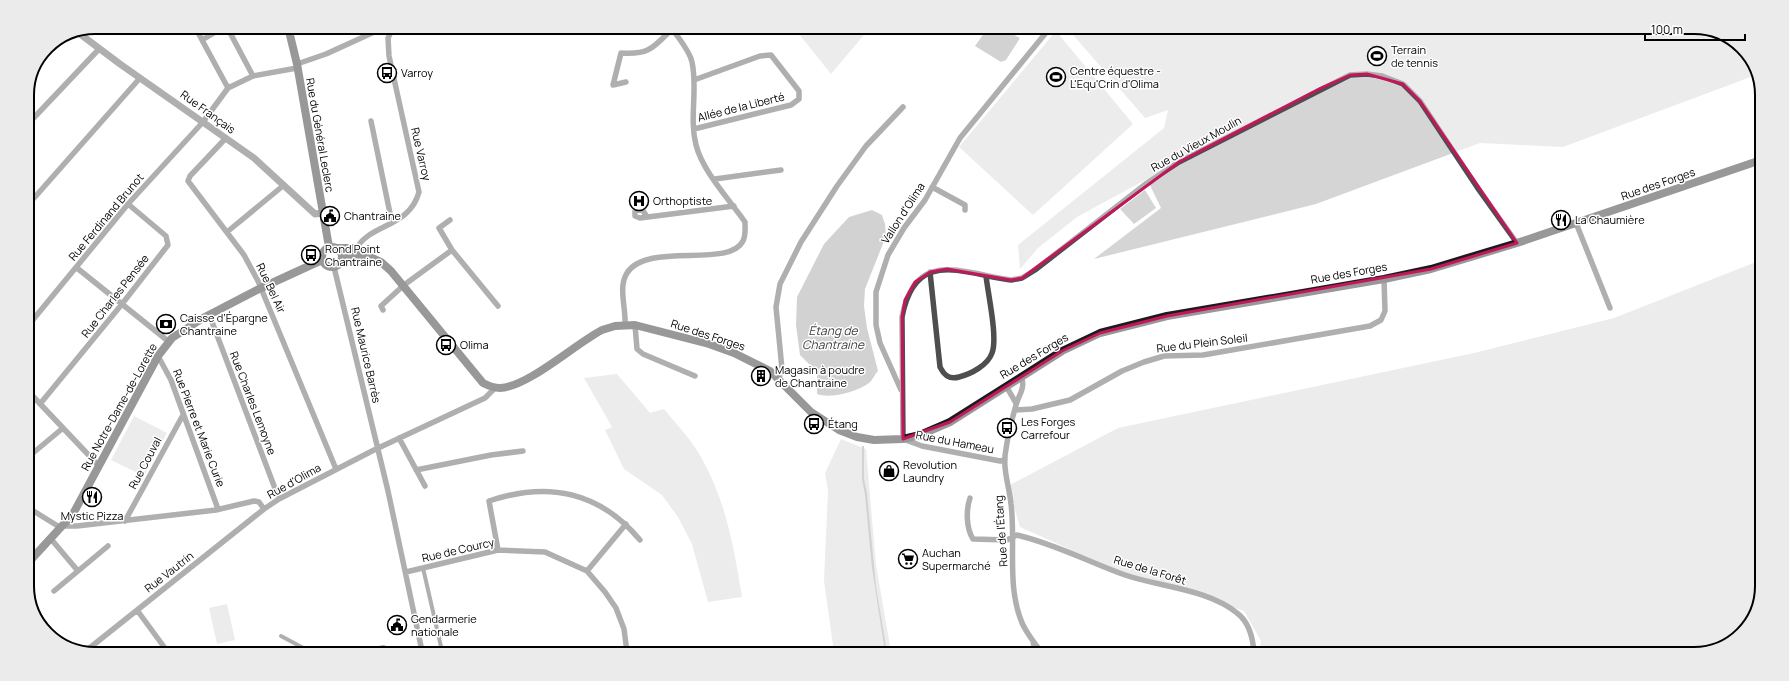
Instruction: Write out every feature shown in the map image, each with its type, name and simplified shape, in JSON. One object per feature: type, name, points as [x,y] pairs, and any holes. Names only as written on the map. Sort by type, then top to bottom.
[{"type":"main road","name":"Rue du Général Leclerc","points":[[290,34],[297,66],[322,213],[333,248]]},
{"type":"main road","name":"Rue des Forges","points":[[495,388],[508,387],[521,382],[588,337],[602,330],[625,324],[635,325],[709,344],[759,364],[779,378],[811,412],[839,430],[857,437],[874,440],[903,439],[935,430],[1082,340],[1115,329],[1167,316],[1384,279],[1431,269],[1517,243],[1755,162]]},
{"type":"main road","points":[[333,248],[341,252],[342,258],[334,267],[327,266],[322,260],[323,252],[333,248],[356,248],[366,256],[381,262],[404,285],[483,382],[495,388]]},
{"type":"main road","points":[[342,258],[366,256]]},
{"type":"main road","name":"Rue Notre-Dame-de-Lorette","points":[[34,557],[73,514],[158,356],[168,341],[209,314],[322,260]]},
{"type":"street","points":[[199,34],[228,88],[253,76],[297,66],[370,34]]},
{"type":"street","points":[[202,40],[213,34]]},
{"type":"street","points":[[229,34],[253,76]]},
{"type":"street","name":"Rue Varroy","points":[[353,256],[361,241],[405,216],[413,207],[419,192],[389,56],[388,38],[390,34]]},
{"type":"street","points":[[626,82],[613,85],[621,53],[637,54],[647,51],[666,34]]},
{"type":"street","points":[[625,324],[623,283],[627,272],[639,262],[654,258],[727,253],[738,247],[743,240],[745,222],[700,158],[694,129],[694,80],[692,61],[675,34]]},
{"type":"street","name":"Vallon d'Olima","points":[[903,439],[902,392],[880,343],[876,325],[876,292],[888,255],[904,228],[925,200],[960,138],[1045,34]]},
{"type":"street","name":"Rue Français","points":[[82,35],[225,139],[254,158],[315,214],[322,213]]},
{"type":"street","points":[[34,118],[99,49]]},
{"type":"street","name":"Allée de la Liberté","points":[[694,80],[760,56],[771,54],[799,90],[799,99],[791,105],[694,129]]},
{"type":"street","name":"Rue du Vieux Moulin","points":[[902,392],[902,317],[905,300],[915,282],[930,272],[947,269],[1011,280],[1022,278],[1035,270],[1147,183],[1179,162],[1321,88],[1350,75],[1367,74],[1382,76],[1403,84],[1420,101],[1479,190],[1517,243]]},
{"type":"street","points":[[34,198],[140,78]]},
{"type":"street","name":"Rue Ferdinand Brunot","points":[[34,319],[128,204],[203,122],[228,88]]},
{"type":"street","points":[[779,378],[782,369],[776,307],[780,284],[801,242],[837,186],[866,146],[903,106]]},
{"type":"street","points":[[371,121],[392,223]]},
{"type":"street","name":"Rue Bel Air","points":[[225,139],[190,176],[188,181],[244,255],[261,288],[336,469]]},
{"type":"street","points":[[715,179],[781,170]]},
{"type":"street","points":[[227,232],[284,185]]},
{"type":"street","points":[[932,187],[965,205],[966,210]]},
{"type":"street","name":"Rue Charles Pensée","points":[[40,404],[168,245],[166,236],[128,204]]},
{"type":"street","points":[[647,217],[734,206]]},
{"type":"street","points":[[450,220],[439,228],[452,250],[498,306]]},
{"type":"street","points":[[1576,223],[1610,308]]},
{"type":"street","points":[[383,310],[380,306],[404,285],[452,250]]},
{"type":"street","name":"Rue Maurice Barrès","points":[[334,267],[378,448],[421,647]]},
{"type":"street","points":[[77,268],[168,341]]},
{"type":"street","points":[[930,272],[940,366],[944,374],[949,378],[957,378],[970,374],[989,360],[993,352],[994,339],[986,276]]},
{"type":"street","name":"Rue du Plein Soleil","points":[[1015,410],[1032,409],[1070,400],[1122,371],[1164,356],[1204,355],[1370,326],[1381,320],[1385,311],[1384,279]]},
{"type":"street","name":"Rue Charles Lemoyne","points":[[209,314],[279,499]]},
{"type":"street","points":[[635,325],[637,349],[643,354],[695,376]]},
{"type":"street","name":"Rue Pierre et Marie Curie","points":[[158,356],[171,380],[218,510]]},
{"type":"street","name":"Rue de l'Étang","points":[[1021,376],[1023,381],[1022,393],[1016,403],[1005,460],[1011,504],[1014,586],[1017,605],[1023,624],[1038,647]]},
{"type":"street","points":[[1006,386],[1016,403]]},
{"type":"street","name":"Rue d'Olima","points":[[62,527],[218,510],[254,501],[258,502],[264,509],[279,499],[378,448],[486,398],[495,388]]},
{"type":"street","points":[[34,398],[99,466]]},
{"type":"street","name":"Rue Couval","points":[[125,521],[183,415]]},
{"type":"street","points":[[34,452],[62,428]]},
{"type":"street","points":[[399,438],[425,486]]},
{"type":"street","name":"Rue du Hameau","points":[[903,439],[922,446],[1000,461],[1005,460]]},
{"type":"street","points":[[416,470],[491,455],[523,451]]},
{"type":"street","points":[[498,550],[489,501],[535,490],[561,492],[584,498],[608,510],[626,524],[640,540]]},
{"type":"street","name":"Rue de la Forêt","points":[[970,498],[968,506],[969,533],[973,539],[1007,540],[1017,535],[1037,540],[1127,575],[1223,603],[1238,614],[1248,627],[1253,640],[1254,647]]},
{"type":"street","name":"Rue Vautrin","points":[[91,647],[264,509]]},
{"type":"street","points":[[34,511],[62,527]]},
{"type":"street","points":[[587,571],[626,524]]},
{"type":"street","points":[[51,539],[78,571]]},
{"type":"street","points":[[54,591],[108,546]]},
{"type":"street","name":"Rue de Courcy","points":[[406,572],[498,550],[545,552],[587,571],[605,592],[616,608],[624,629],[626,647]]},
{"type":"street","points":[[423,568],[441,647]]},
{"type":"street","points":[[137,610],[165,647]]},
{"type":"street","points":[[281,636],[302,647]]},
{"type":"street","points":[[1033,640],[1034,647]]},
{"type":"highlighted area","points":[[1367,74],[1403,84],[1420,101],[1517,243],[1431,269],[1167,316],[1100,333],[1062,351],[950,422],[903,439],[902,317],[905,300],[915,282],[930,272],[947,269],[1011,280],[1022,278],[1179,162],[1321,88],[1350,75]]},
{"type":"shaded area","points":[[799,34],[865,34],[831,74]]},
{"type":"shaded area","name":"Centre équestre - L'Equ'Crin d'Olima","points":[[1053,34],[1058,34],[1133,124],[1033,215],[959,147]]},
{"type":"shaded area","points":[[1072,34],[1694,34],[1713,37],[1728,44],[1742,58],[1747,65],[1752,77],[1563,147],[1480,143],[1316,204],[1094,259],[1161,208],[1147,179],[1077,217],[1038,248],[1020,269],[1018,245],[1164,128],[1168,110],[1145,118]]},
{"type":"shaded area","points":[[1145,190],[1156,208],[1134,224],[1120,209]]},
{"type":"shaded area","points":[[1755,262],[1754,598],[1749,613],[1737,629],[1728,637],[1710,645],[1694,647],[1260,647],[1261,641],[1244,611],[1116,570],[1020,527],[1008,486],[1118,428],[1474,353],[1614,318]]},
{"type":"shaded area","points":[[617,374],[650,413],[664,409],[689,438],[701,457],[717,491],[728,525],[742,597],[708,602],[692,544],[678,517],[662,495],[624,469],[605,430],[612,427],[584,378]]},
{"type":"shaded area","points":[[134,416],[167,433],[144,476],[111,460]]},
{"type":"shaded area","points":[[841,439],[866,449],[876,565],[890,647],[833,647],[824,581],[828,491],[825,473]]},
{"type":"shaded area","points":[[227,604],[235,640],[217,644],[209,608]]},
{"type":"water","points":[[983,34],[1012,34],[1020,38],[1006,60],[1001,62],[975,46]]},
{"type":"water","name":"Étang de Chantraine","points":[[872,210],[882,215],[885,224],[886,236],[865,289],[864,306],[867,328],[878,371],[870,382],[851,392],[829,396],[817,394],[817,372],[800,355],[796,325],[797,297],[824,244],[849,217]]},
{"type":"water","points":[[862,446],[864,446],[864,479],[867,493],[876,587],[886,647],[884,647],[872,568],[862,479]]},
{"type":"place","name":"Terrain de tennis","points":[[1377,56]]},
{"type":"place","name":"Varroy","points":[[387,73]]},
{"type":"place","name":"Centre équestre - L'Equ'Crin d'Olima","points":[[1056,77]]},
{"type":"place","name":"Orthoptiste","points":[[639,201]]},
{"type":"place","name":"Chantraine","points":[[330,216]]},
{"type":"place","name":"La Chaumière","points":[[1561,220]]},
{"type":"place","name":"Rond Point Chantraine","points":[[311,255]]},
{"type":"place","name":"Caisse d’Épargne Chantraine","points":[[166,324]]},
{"type":"place","name":"Olima","points":[[446,345]]},
{"type":"place","name":"Magasin à poudre de Chantraine","points":[[761,376]]},
{"type":"place","name":"Étang","points":[[814,424]]},
{"type":"place","name":"Les Forges Carrefour","points":[[1007,428]]},
{"type":"place","name":"Revolution Laundry","points":[[889,471]]},
{"type":"place","name":"Mystic Pizza","points":[[92,497]]},
{"type":"place","name":"Auchan Supermarché","points":[[908,559]]},
{"type":"place","name":"Gendarmerie nationale","points":[[397,625]]}]
